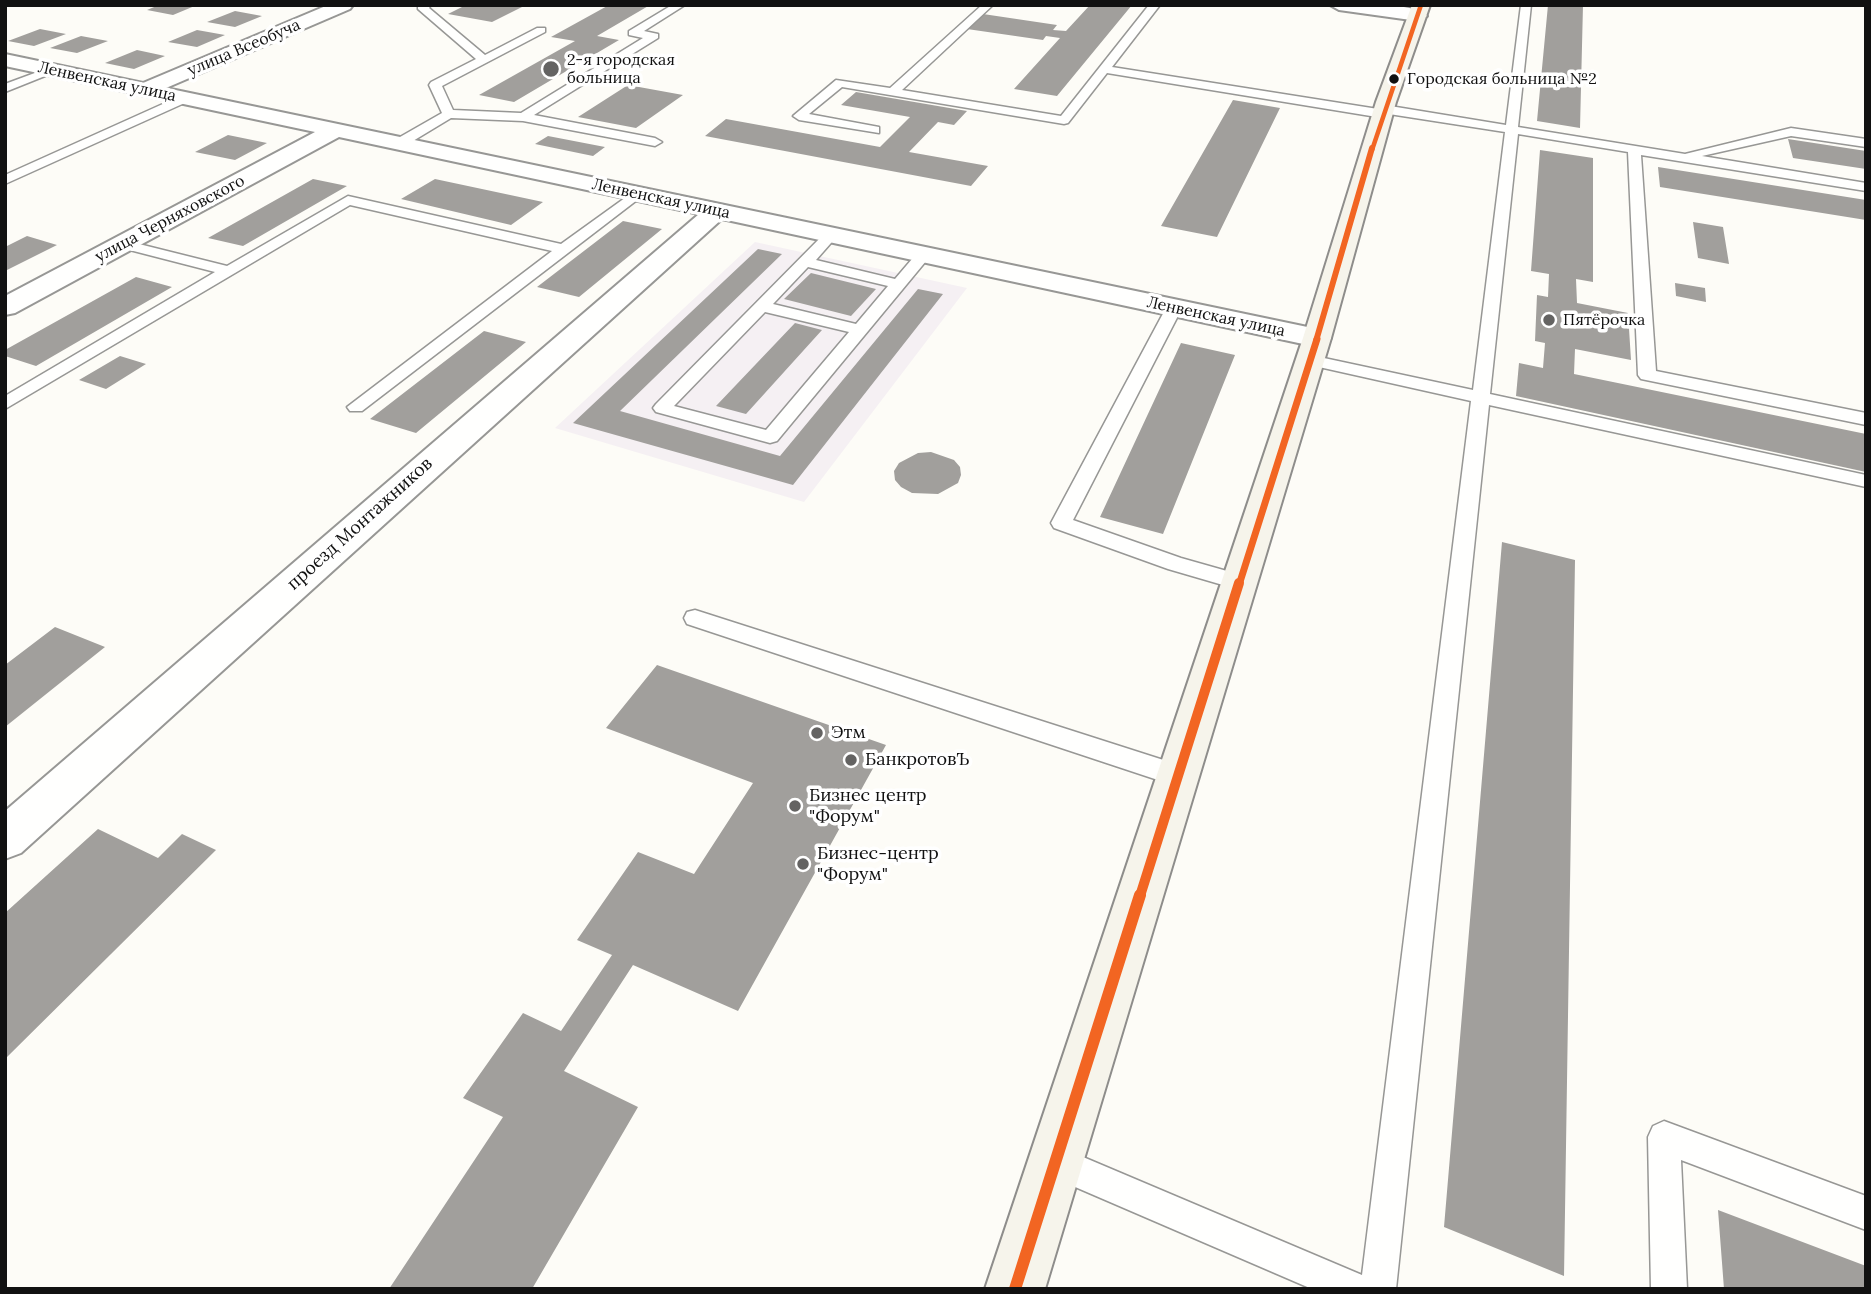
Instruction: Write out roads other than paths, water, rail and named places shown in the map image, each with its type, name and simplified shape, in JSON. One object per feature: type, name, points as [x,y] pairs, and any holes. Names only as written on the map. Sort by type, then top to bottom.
[{"type":"main road","points":[[1015,1289],[1314,349],[1399,61],[1419,10]]},
{"type":"street","name":"улица Всеобуча","points":[[144,90],[344,5]]},
{"type":"street","points":[[1339,5],[1419,10]]},
{"type":"street","points":[[294,10],[321,15]]},
{"type":"street","name":"Ленвенская улица","points":[[5,60],[1174,308],[1314,349]]},
{"type":"street","name":"улица Черняховского","points":[[5,307],[336,130]]},
{"type":"street","name":"проезд Монтажников","points":[[5,839],[717,211]]},
{"type":"lane","points":[[426,5],[422,7],[484,59]]},
{"type":"lane","points":[[523,117],[654,36],[633,33],[680,5]]},
{"type":"lane","points":[[893,91],[988,5]]},
{"type":"lane","points":[[874,130],[799,116],[840,83],[1064,120],[1155,5]]},
{"type":"lane","points":[[1378,1289],[1526,5]]},
{"type":"lane","points":[[449,114],[435,85],[541,30]]},
{"type":"lane","points":[[1104,69],[1634,148],[1678,158],[1866,187]]},
{"type":"lane","points":[[5,88],[51,70]]},
{"type":"lane","points":[[5,180],[185,98]]},
{"type":"lane","points":[[398,144],[449,114],[523,117],[654,142]]},
{"type":"lane","points":[[1678,158],[1791,132],[1866,143]]},
{"type":"lane","points":[[1634,148],[1647,375],[1866,419]]},
{"type":"lane","points":[[356,407],[636,194]]},
{"type":"lane","points":[[5,404],[348,200],[564,249]]},
{"type":"lane","points":[[831,235],[662,408],[770,437],[923,255]]},
{"type":"lane","points":[[124,244],[229,271]]},
{"type":"lane","points":[[805,262],[898,284]]},
{"type":"lane","points":[[762,306],[859,330]]},
{"type":"lane","points":[[1174,308],[1061,523],[1175,564],[1240,582]]},
{"type":"lane","points":[[1314,349],[1481,397],[1866,481]]},
{"type":"lane","points":[[695,618],[1179,776]]},
{"type":"lane","points":[[1670,1289],[1664,1137],[1866,1213]]},
{"type":"lane","points":[[1057,1161],[1354,1289]]},
{"type":"place","name":"2-я городская больница","points":[[551,69]]},
{"type":"place","name":"Городская больница №2","points":[[1394,79]]},
{"type":"place","name":"Пятёрочка","points":[[1549,320]]},
{"type":"place","name":"Этм","points":[[817,733]]},
{"type":"place","name":"БанкротовЪ","points":[[851,760]]},
{"type":"place","name":"Бизнес центр \"Форум\"","points":[[795,806]]},
{"type":"place","name":"Бизнес-центр \"Форум\"","points":[[803,864]]}]
